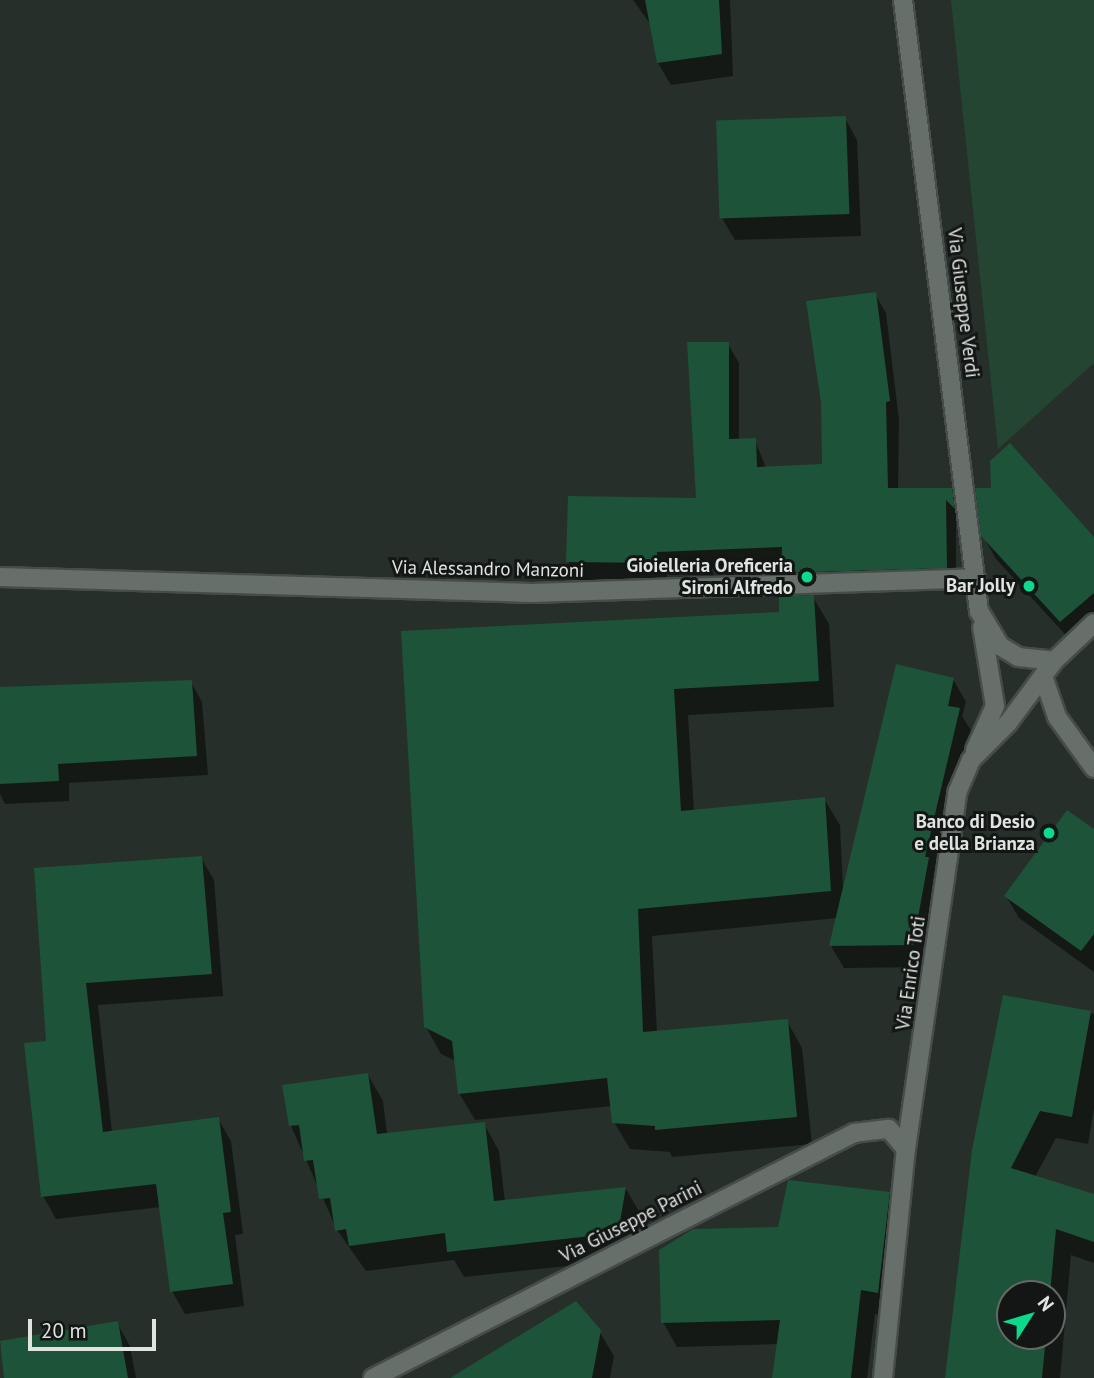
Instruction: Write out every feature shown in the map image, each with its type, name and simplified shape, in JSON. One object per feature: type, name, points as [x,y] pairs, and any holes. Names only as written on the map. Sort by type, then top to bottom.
[{"type":"street","name":"Via Giuseppe Verdi","points":[[903,0],[979,611],[995,706],[971,760]]},
{"type":"street","name":"Via Alessandro Manzoni","points":[[0,577],[532,593],[976,578]]},
{"type":"street","name":"Via Giuseppe Verdi","points":[[979,611],[1000,646],[1018,657],[1048,668]]},
{"type":"street","name":"Via Enrico Toti","points":[[883,1378],[906,1149],[957,793],[971,760],[1008,723],[1048,668],[1094,624]]},
{"type":"street","points":[[1048,668],[1057,717],[1094,768]]},
{"type":"street","name":"Via Giuseppe Parini","points":[[373,1378],[854,1133],[889,1129],[906,1149]]},
{"type":"green space","points":[[951,0],[1094,0],[1094,363],[998,449]]},
{"type":"building","points":[[645,0],[719,0],[722,54],[657,63]]},
{"type":"building","points":[[846,116],[849,214],[719,218],[716,121]]},
{"type":"building","points":[[876,292],[890,401],[886,402],[888,488],[952,488],[955,509],[946,500],[947,568],[781,573],[782,547],[657,552],[657,563],[566,562],[568,496],[696,498],[687,342],[729,342],[729,439],[756,438],[757,467],[822,464],[821,403],[806,301]]},
{"type":"building","points":[[1010,443],[1094,537],[1094,593],[1060,622],[981,536],[975,488],[991,488],[990,461]]},
{"type":"building","points":[[814,595],[819,681],[674,689],[681,811],[825,797],[831,891],[638,909],[643,1032],[788,1019],[797,1117],[655,1130],[655,1126],[612,1123],[607,1078],[458,1094],[452,1041],[424,1027],[401,631],[779,612],[779,596]]},
{"type":"building","points":[[896,664],[954,678],[948,706],[960,708],[925,857],[929,857],[913,945],[829,946]]},
{"type":"building","points":[[192,680],[197,756],[58,764],[59,781],[0,784],[0,687]]},
{"type":"building","points":[[1067,810],[1094,829],[1094,934],[1081,951],[1004,896]]},
{"type":"building","points":[[202,856],[212,974],[86,983],[103,1132],[219,1117],[231,1212],[223,1213],[233,1284],[170,1292],[156,1184],[41,1197],[24,1043],[46,1041],[34,868]]},
{"type":"building","points":[[1003,995],[1091,1011],[1072,1117],[1040,1111],[1011,1168],[1094,1194],[1094,1242],[1056,1229],[1051,1280],[996,1280],[996,1350],[1045,1350],[1042,1378],[945,1378],[972,1150]]},
{"type":"building","points":[[368,1073],[377,1134],[485,1122],[494,1201],[626,1187],[618,1233],[447,1252],[445,1233],[349,1246],[346,1229],[335,1231],[330,1198],[319,1199],[313,1160],[304,1161],[299,1125],[289,1126],[282,1085]]},
{"type":"building","points":[[788,1180],[890,1192],[878,1293],[861,1290],[851,1378],[772,1378],[780,1320],[661,1323],[659,1250],[693,1229],[778,1227]]},
{"type":"building","points":[[576,1301],[601,1330],[592,1378],[450,1378]]},
{"type":"building","points":[[118,1321],[128,1378],[4,1378],[0,1341]]},
{"type":"place","name":"Gioielleria Oreficeria Sironi Alfredo","points":[[807,577]]},
{"type":"place","name":"Bar Jolly","points":[[1029,586]]},
{"type":"place","name":"Banco di Desio e della Brianza","points":[[1049,833]]}]
